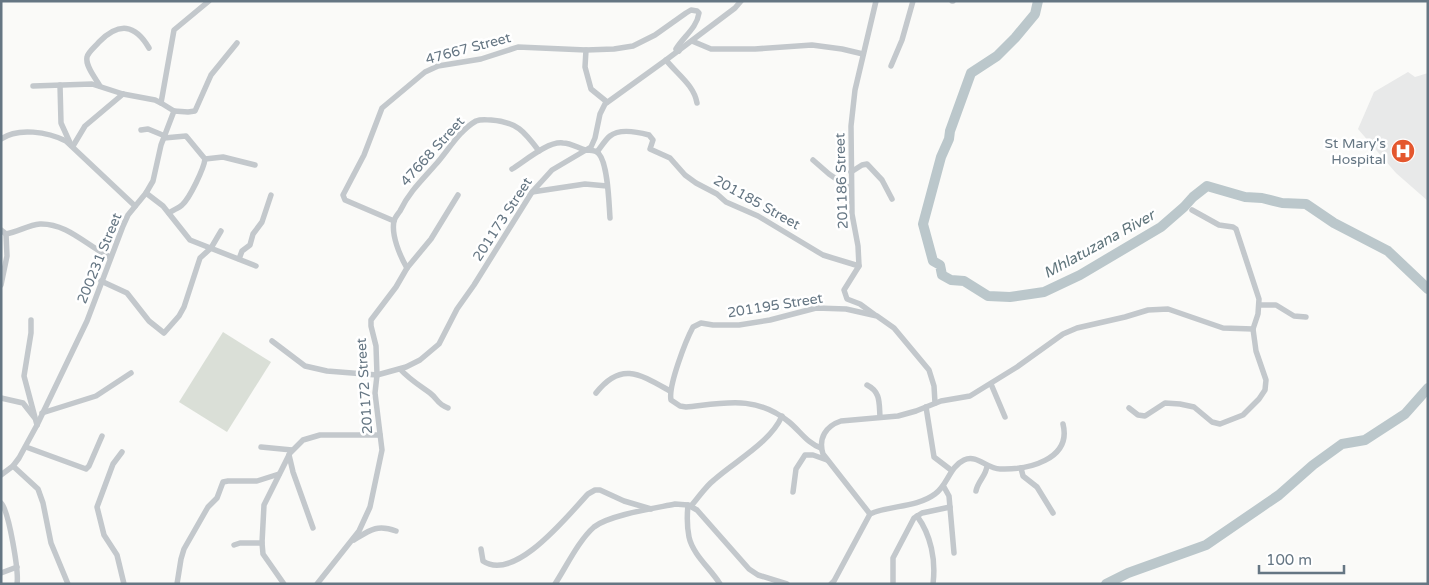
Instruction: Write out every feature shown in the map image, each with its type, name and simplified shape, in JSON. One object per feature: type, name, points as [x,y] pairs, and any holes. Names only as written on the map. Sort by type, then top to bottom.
[{"type":"street","points":[[161,103],[174,30],[209,1]]},
{"type":"street","points":[[587,151],[593,143],[600,114],[607,102],[679,51],[735,8],[741,1]]},
{"type":"street","points":[[891,66],[902,40],[914,1]]},
{"type":"street","name":"201186 Street","points":[[859,266],[851,189],[851,119],[863,54],[877,2]]},
{"type":"street","name":"47667 Street","points":[[394,221],[345,200],[342,196],[364,155],[382,108],[418,77],[438,66],[481,59],[518,47],[586,50],[633,46],[655,35],[686,13],[698,11],[697,23],[679,44],[676,49],[679,51]]},
{"type":"street","points":[[100,86],[91,71],[87,58],[89,53],[108,34],[119,29],[131,29],[143,38],[149,48]]},
{"type":"street","points":[[692,41],[711,49],[812,46],[831,47],[863,54]]},
{"type":"street","points":[[33,86],[76,83],[100,86],[122,94],[155,100],[174,111],[188,112],[196,109],[211,75],[238,43]]},
{"type":"street","points":[[586,50],[585,67],[592,89],[607,102]]},
{"type":"street","points":[[666,60],[685,80],[697,103]]},
{"type":"street","points":[[60,85],[61,123],[72,146],[84,160],[135,206]]},
{"type":"street","points":[[72,146],[85,126],[122,94]]},
{"type":"street","name":"200231 Street","points":[[1,476],[13,466],[26,447],[87,321],[123,226],[153,180],[164,137],[174,111]]},
{"type":"street","name":"47668 Street","points":[[394,221],[412,190],[458,138],[476,122],[484,120],[503,121],[514,124],[529,137],[539,151]]},
{"type":"street","points":[[142,130],[148,129],[164,137],[186,136],[205,159]]},
{"type":"street","name":"201185 Street","points":[[597,152],[609,136],[621,131],[649,135],[652,140],[650,150],[672,160],[686,176],[717,194],[726,202],[758,216],[823,255],[859,266]]},
{"type":"street","points":[[1,139],[11,134],[37,133],[52,135],[72,146]]},
{"type":"street","points":[[512,170],[539,151],[560,142],[587,151],[597,152],[602,160],[610,218]]},
{"type":"street","name":"201173 Street","points":[[272,341],[305,366],[322,370],[377,375],[400,370],[420,360],[439,344],[457,309],[532,192],[552,170],[587,151]]},
{"type":"street","points":[[205,159],[223,158],[255,165]]},
{"type":"street","points":[[169,213],[182,206],[187,199],[205,159]]},
{"type":"street","points":[[813,160],[851,189]]},
{"type":"street","points":[[851,172],[867,164],[882,180],[892,200]]},
{"type":"street","points":[[532,192],[585,184],[607,186]]},
{"type":"street","points":[[146,193],[169,213],[190,240],[256,266]]},
{"type":"street","points":[[239,259],[242,251],[250,245],[253,234],[262,222],[271,195]]},
{"type":"street","name":"201172 Street","points":[[317,584],[359,531],[370,506],[381,458],[375,393],[377,375],[376,346],[371,320],[396,287],[407,268],[431,239],[458,195]]},
{"type":"street","points":[[1129,408],[1138,416],[1145,416],[1165,403],[1185,404],[1194,407],[1212,422],[1218,424],[1242,414],[1265,390],[1266,380],[1256,351],[1253,329],[1259,305],[1257,292],[1236,229],[1219,225],[1192,210]]},
{"type":"street","points":[[394,221],[396,240],[407,268]]},
{"type":"street","points":[[1,285],[7,256],[4,232],[40,224],[56,226],[70,231],[89,246],[110,257]]},
{"type":"street","points":[[101,281],[127,293],[149,321],[164,333],[179,316],[184,307],[200,258],[211,248],[221,231]]},
{"type":"street","points":[[859,266],[845,287],[844,293],[847,299],[860,304],[877,316]]},
{"type":"street","points":[[1259,305],[1276,305],[1294,316],[1306,317]]},
{"type":"street","name":"201195 Street","points":[[670,391],[690,332],[698,323],[739,325],[770,320],[816,308],[846,309],[877,316],[894,328],[929,370],[934,386],[935,403]]},
{"type":"street","points":[[821,448],[826,430],[836,423],[898,416],[935,403],[970,396],[1063,334],[1077,328],[1148,310],[1168,309],[1223,328],[1253,329]]},
{"type":"street","points":[[31,320],[31,333],[24,376],[37,425]]},
{"type":"street","points":[[400,370],[431,394],[438,404],[448,408]]},
{"type":"street","points":[[42,412],[96,396],[131,373]]},
{"type":"street","points":[[596,393],[611,377],[621,373],[638,374],[670,391],[672,400],[680,406],[742,402],[772,410],[782,416],[813,445],[821,448],[870,514]]},
{"type":"street","points":[[990,384],[1005,417]]},
{"type":"street","points":[[867,385],[874,388],[877,393],[880,417]]},
{"type":"street","points":[[1,398],[22,403],[35,418]]},
{"type":"street","points":[[926,407],[934,456],[951,470]]},
{"type":"street","points":[[720,584],[701,559],[690,540],[690,506],[709,484],[767,437],[782,416]]},
{"type":"street","points":[[834,583],[870,514],[923,500],[936,494],[944,486],[951,470],[963,460],[979,461],[999,469],[1021,468],[1041,463],[1058,452],[1064,442],[1063,424]]},
{"type":"street","points":[[284,584],[263,554],[262,543],[264,506],[290,453],[303,440],[320,435],[380,435]]},
{"type":"street","points":[[26,447],[86,468],[89,466],[102,436]]},
{"type":"street","points":[[261,447],[290,453]]},
{"type":"street","points":[[122,452],[113,464],[97,508],[104,535],[118,555],[124,584]]},
{"type":"street","points":[[290,453],[293,472],[313,528]]},
{"type":"street","points":[[793,492],[796,469],[806,456],[813,455],[829,461]]},
{"type":"street","points":[[13,466],[38,490],[43,503],[51,543],[68,584]]},
{"type":"street","points":[[976,490],[988,466]]},
{"type":"street","points":[[1021,468],[1023,476],[1037,487],[1053,513]]},
{"type":"street","points":[[177,584],[182,554],[208,508],[217,498],[223,482],[261,480],[279,474]]},
{"type":"street","points":[[944,486],[948,493],[954,553]]},
{"type":"street","points":[[481,549],[483,561],[488,564],[508,563],[517,559],[546,540],[588,494],[595,490],[600,490],[624,501],[652,509]]},
{"type":"street","points":[[1,503],[6,510],[17,567],[17,584]]},
{"type":"street","points":[[555,584],[578,548],[596,526],[616,518],[675,504],[690,506],[697,510],[749,569],[758,575],[787,584]]},
{"type":"street","points":[[893,584],[893,558],[917,516],[950,507]]},
{"type":"street","points":[[917,516],[928,536],[933,558],[933,584]]},
{"type":"street","points":[[350,542],[369,530],[377,528],[386,527],[396,532]]},
{"type":"street","points":[[234,545],[240,543],[262,543]]},
{"type":"street","points":[[1,573],[17,567]]},
{"type":"shaded area","name":"St Mary's Hospital","points":[[1408,72],[1415,77],[1428,73],[1428,201],[1396,173],[1358,129],[1374,92]]},
{"type":"shaded area","points":[[223,332],[271,362],[227,432],[179,402]]},
{"type":"waterway","name":"Mhlatuzana River","points":[[1038,1],[1035,14],[1015,38],[997,56],[971,73],[950,131],[923,224],[933,261],[940,265],[942,275],[951,280],[964,281],[988,296],[1010,297],[1044,292],[1080,275],[1161,227],[1207,186],[1245,197],[1262,198],[1282,203],[1306,204],[1334,223],[1388,251],[1428,289]]},
{"type":"waterway","name":"Mhlatuzana River","points":[[1106,584],[1128,573],[1206,545],[1279,495],[1313,465],[1342,444],[1365,440],[1405,414],[1428,388]]},
{"type":"place","name":"St Mary's Hospital","points":[[1403,151]]}]
